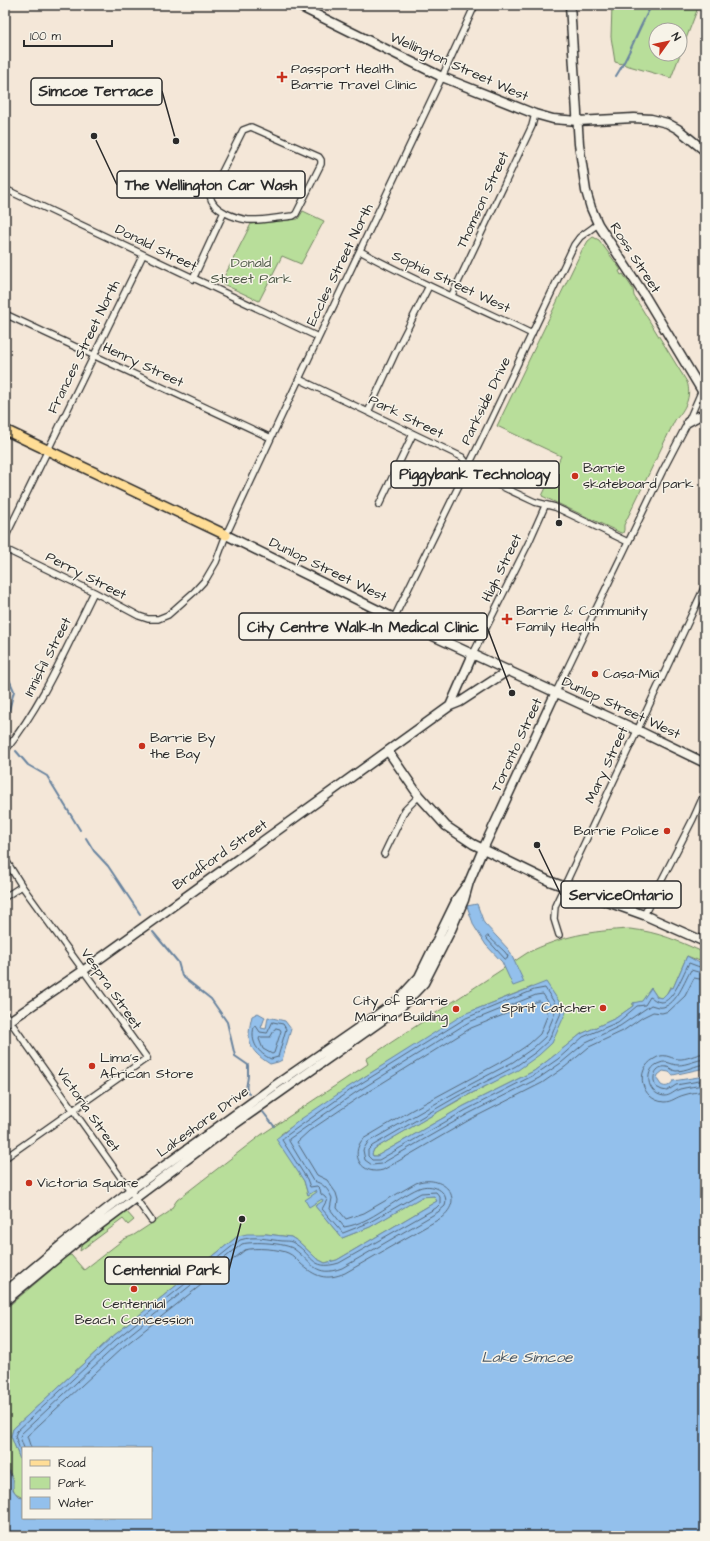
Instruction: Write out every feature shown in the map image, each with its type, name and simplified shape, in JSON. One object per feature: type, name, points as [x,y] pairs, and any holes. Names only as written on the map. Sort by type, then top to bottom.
[{"type":"main road","name":"Wellington Street West","points":[[297,5],[442,77],[535,114],[552,119],[578,121],[634,118],[651,119],[667,123],[678,129],[705,151]]},
{"type":"main road","name":"Ross Street","points":[[570,5],[579,144],[586,191],[591,208],[598,224],[704,390]]},
{"type":"main road","points":[[688,422],[699,416],[705,416]]},
{"type":"main road","name":"Dunlop Street West","points":[[5,430],[226,535],[394,618],[509,670],[705,763]]},
{"type":"main road","name":"High Street","points":[[450,706],[473,654]]},
{"type":"main road","name":"Bradford Street","points":[[7,1020],[84,970],[450,706],[460,702],[509,670]]},
{"type":"main road","name":"Toronto Street","points":[[422,980],[458,897],[469,882],[556,692]]},
{"type":"main road","points":[[388,751],[419,796],[446,826],[483,849],[564,886],[644,916],[705,942]]},
{"type":"main road","points":[[5,1301],[78,1242],[218,1136],[401,1007],[422,980]]},
{"type":"main road","name":"Lakeshore Drive","points":[[5,1292],[130,1190],[277,1084],[350,1033],[389,1008],[422,980]]},
{"type":"street","name":"Eccles Street North","points":[[158,619],[175,610],[206,579],[216,562],[226,535],[270,438],[475,5]]},
{"type":"street","name":"Thomson Street","points":[[452,295],[532,126],[535,114]]},
{"type":"street","points":[[251,127],[319,157],[321,160],[321,164],[296,214],[293,216],[249,220],[224,212],[215,206],[210,196],[243,130],[251,127]]},
{"type":"street","name":"Donald Street","points":[[5,190],[318,337]]},
{"type":"street","points":[[193,279],[224,212]]},
{"type":"street","name":"Parkside Drive","points":[[394,618],[574,245],[585,233],[598,224]]},
{"type":"street","name":"Sophia Street West","points":[[360,250],[399,272],[452,295],[532,334]]},
{"type":"street","name":"Frances Street North","points":[[5,538],[143,254]]},
{"type":"street","points":[[368,412],[399,345],[429,286]]},
{"type":"street","name":"Henry Street","points":[[5,314],[270,438]]},
{"type":"street","name":"Park Street","points":[[299,379],[462,457],[475,474],[545,506],[561,510],[628,542]]},
{"type":"street","name":"Toronto Street","points":[[556,692],[628,542],[704,390]]},
{"type":"street","points":[[378,505],[413,434]]},
{"type":"street","name":"High Street","points":[[473,654],[529,542],[545,506]]},
{"type":"street","name":"Perry Street","points":[[5,549],[94,592],[139,616],[148,619],[158,619]]},
{"type":"street","name":"Mary Street","points":[[559,935],[554,919],[555,906],[705,586]]},
{"type":"street","name":"Innisfil Street","points":[[5,751],[22,730],[37,706],[94,592]]},
{"type":"street","points":[[644,916],[705,792]]},
{"type":"street","points":[[384,854],[405,810],[419,796]]},
{"type":"street","name":"Vespra Street","points":[[5,859],[22,886],[147,1058],[73,1110]]},
{"type":"street","points":[[5,897],[22,886]]},
{"type":"street","name":"Victoria Street","points":[[7,1020],[152,1220]]},
{"type":"street","points":[[5,1158],[73,1110]]},
{"type":"green space","points":[[612,5],[699,5],[688,34],[688,22],[648,22],[648,62],[677,62],[671,78],[615,62],[611,37]]},
{"type":"green space","name":"Donald Street Park","points":[[303,211],[324,221],[301,264],[282,256],[259,301],[221,283],[251,224],[298,219]]},
{"type":"green space","points":[[593,237],[599,240],[621,270],[619,271],[621,275],[623,274],[633,289],[634,296],[687,382],[689,392],[685,407],[675,420],[624,525],[623,533],[542,496],[561,456],[497,426],[583,248]]},
{"type":"green space","points":[[630,929],[659,935],[705,953],[705,963],[687,956],[673,988],[670,987],[662,998],[657,997],[651,988],[642,1002],[633,1003],[633,1006],[616,1018],[581,1034],[534,1071],[464,1106],[377,1156],[373,1156],[372,1154],[374,1149],[520,1067],[552,1043],[532,987],[472,1011],[361,1079],[281,1134],[292,1161],[304,1181],[308,1195],[316,1190],[318,1192],[305,1201],[322,1199],[323,1201],[316,1207],[342,1238],[370,1227],[423,1196],[434,1196],[437,1201],[337,1260],[325,1263],[317,1259],[299,1242],[291,1237],[266,1234],[238,1236],[112,1337],[13,1429],[11,1436],[22,1464],[22,1496],[15,1493],[12,1486],[13,1480],[5,1463],[5,1309],[65,1257],[71,1255],[84,1270],[124,1239],[134,1235],[169,1212],[177,1200],[261,1135],[368,1064],[366,1059],[527,953],[564,938],[602,931]]},
{"type":"green space","points":[[126,1211],[134,1220],[128,1225],[123,1219],[80,1251],[81,1245]]},
{"type":"water","points":[[477,904],[484,923],[509,950],[524,982],[513,986],[502,962],[486,945],[474,926],[467,906]]},
{"type":"water","name":"Lake Simcoe","points":[[687,956],[705,966],[705,1068],[673,1075],[669,1072],[663,1071],[658,1075],[657,1079],[661,1085],[666,1086],[673,1081],[705,1076],[705,1536],[5,1536],[5,1463],[13,1480],[13,1490],[18,1496],[22,1497],[22,1519],[152,1519],[152,1447],[22,1447],[22,1464],[11,1436],[13,1429],[112,1337],[238,1236],[247,1234],[266,1234],[291,1237],[299,1242],[317,1259],[325,1263],[337,1260],[437,1201],[434,1196],[422,1197],[370,1227],[342,1238],[315,1206],[323,1201],[322,1199],[309,1207],[305,1200],[317,1192],[316,1190],[308,1195],[304,1181],[276,1139],[301,1119],[350,1086],[464,1014],[546,982],[566,1012],[552,1043],[539,1055],[518,1070],[460,1099],[374,1149],[372,1154],[373,1156],[377,1156],[464,1106],[534,1071],[581,1034],[616,1018],[633,1006],[633,1003],[642,1001],[651,988],[657,997],[662,998],[671,987],[673,988]]},
{"type":"water","points":[[258,1013],[265,1017],[261,1028],[266,1029],[268,1017],[285,1021],[291,1029],[282,1060],[278,1062],[270,1064],[257,1054],[250,1044],[249,1032],[252,1016]]},
{"type":"waterway","points":[[616,76],[652,5]]},
{"type":"waterway","points":[[5,670],[14,691],[6,722],[5,739]]},
{"type":"waterway","points":[[16,751],[28,765],[47,776],[80,830]]},
{"type":"waterway","points":[[86,838],[94,851],[108,866],[140,914]]},
{"type":"waterway","points":[[153,932],[178,962],[182,976],[211,999],[227,1022],[235,1056],[248,1065],[246,1087],[249,1094]]},
{"type":"waterway","points":[[263,1112],[274,1126]]},
{"type":"place","name":"Passport Health Barrie Travel Clinic","points":[[282,77]]},
{"type":"place","name":"The Wellington Car Wash","points":[[94,136]]},
{"type":"place","name":"Simcoe Terrace","points":[[176,141]]},
{"type":"place","name":"Barrie skateboard park","points":[[575,476]]},
{"type":"place","name":"Piggybank Technology","points":[[559,523]]},
{"type":"place","name":"Barrie & Community Family Health","points":[[507,619]]},
{"type":"place","name":"Casa-Mia","points":[[595,674]]},
{"type":"place","name":"City Centre Walk-In Medical Clinic","points":[[512,693]]},
{"type":"place","name":"Barrie By the Bay","points":[[142,746]]},
{"type":"place","name":"Barrie Police","points":[[667,831]]},
{"type":"place","name":"ServiceOntario","points":[[537,845]]},
{"type":"place","name":"Spirit Catcher","points":[[603,1008]]},
{"type":"place","name":"City of Barrie Marina Building","points":[[456,1009]]},
{"type":"place","name":"Lima's African Store","points":[[92,1066]]},
{"type":"place","name":"Victoria Square","points":[[29,1183]]},
{"type":"place","name":"Centennial Park","points":[[242,1219]]},
{"type":"place","name":"Centennial Beach Concession","points":[[134,1289]]}]
